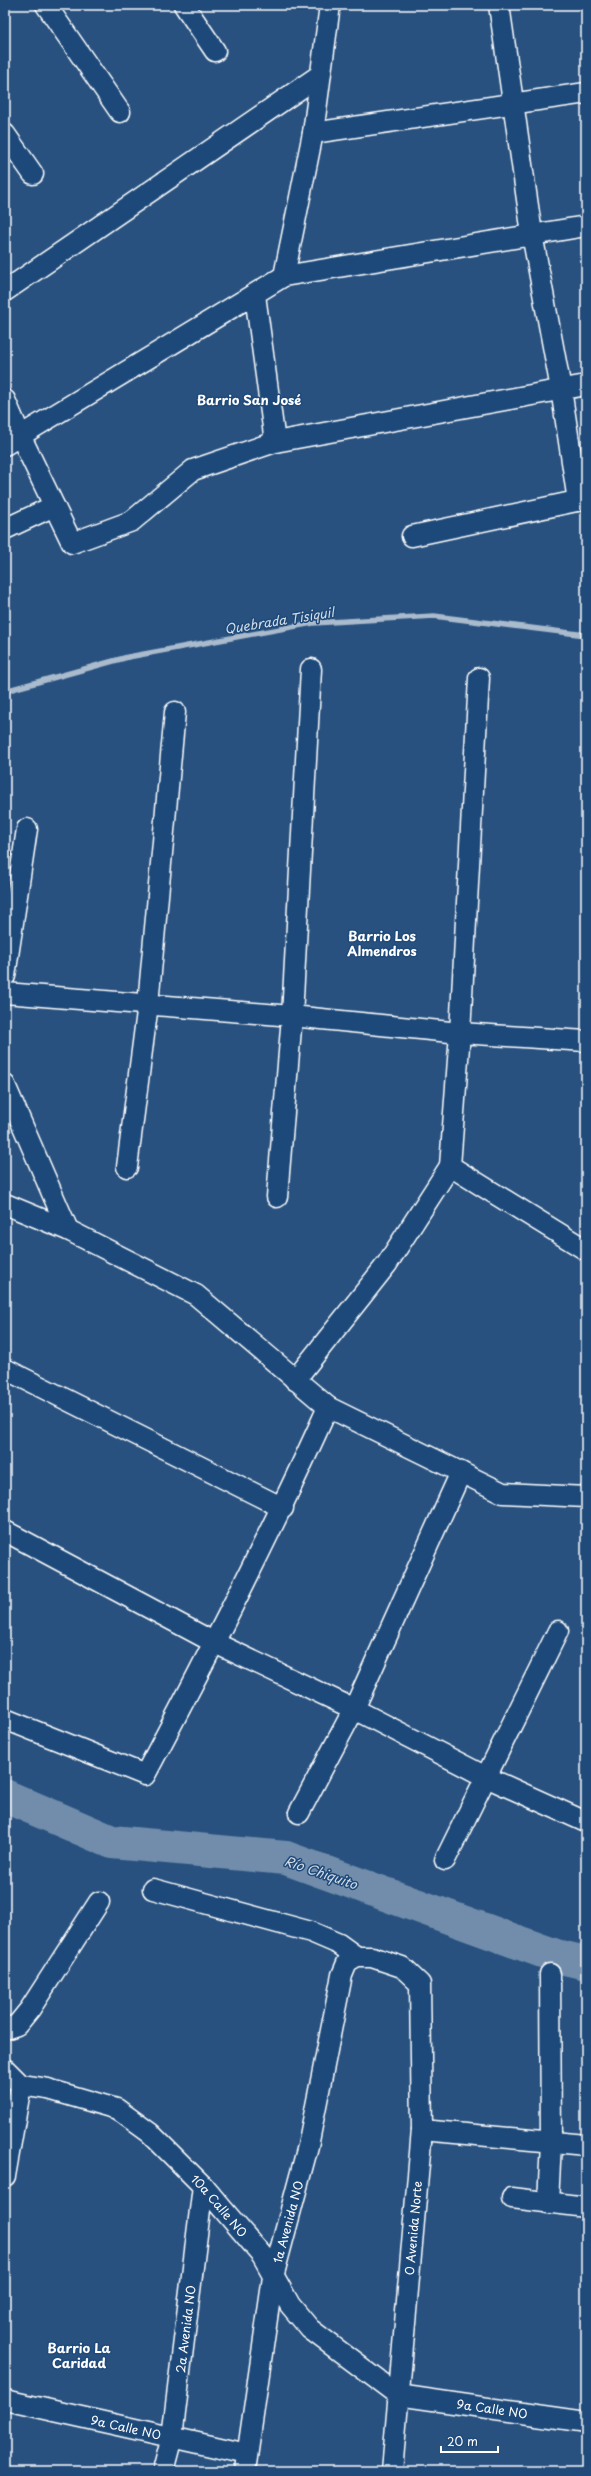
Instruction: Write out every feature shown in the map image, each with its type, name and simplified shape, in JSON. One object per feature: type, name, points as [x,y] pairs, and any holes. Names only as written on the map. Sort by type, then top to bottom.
[{"type":"street","points":[[46,5],[120,112]]},
{"type":"street","points":[[184,5],[215,51]]},
{"type":"street","points":[[284,276],[312,133],[330,5]]},
{"type":"street","points":[[412,536],[582,500],[532,234],[512,104],[499,5]]},
{"type":"street","points":[[5,292],[320,75]]},
{"type":"street","points":[[312,133],[586,93]]},
{"type":"street","points":[[5,134],[33,174]]},
{"type":"street","points":[[13,441],[284,276],[586,226]]},
{"type":"street","points":[[254,294],[274,442]]},
{"type":"street","points":[[5,400],[13,441],[54,506],[72,543],[132,521],[193,470],[274,442],[586,385]]},
{"type":"street","points":[[5,528],[54,506]]},
{"type":"street","points":[[276,1197],[292,1016],[311,670]]},
{"type":"street","points":[[295,1380],[387,1264],[450,1166],[460,1033],[478,678]]},
{"type":"street","points":[[128,1167],[148,1004],[175,712]]},
{"type":"street","points":[[5,976],[26,829]]},
{"type":"street","points":[[5,993],[292,1016],[460,1033],[586,1040]]},
{"type":"street","points":[[5,1085],[68,1230]]},
{"type":"street","points":[[450,1166],[586,1250]]},
{"type":"street","points":[[5,1204],[68,1230],[196,1295],[328,1407],[503,1493],[586,1497]]},
{"type":"street","points":[[5,1368],[283,1508]]},
{"type":"street","points":[[5,1719],[145,1775],[215,1644],[283,1508],[328,1407]]},
{"type":"street","points":[[299,1813],[354,1709],[461,1472]]},
{"type":"street","points":[[5,1531],[215,1644],[354,1709],[486,1777],[586,1822]]},
{"type":"street","points":[[445,1860],[558,1631]]},
{"type":"street","points":[[153,1889],[311,1932],[339,1944],[357,1957]]},
{"type":"street","points":[[5,2029],[17,2025],[30,2009],[99,1902]]},
{"type":"street","name":"1a Avenida NO","points":[[246,2462],[273,2277],[308,2146],[342,1975],[347,1963],[357,1957]]},
{"type":"street","name":"0 Avenida Norte","points":[[357,1957],[372,1957],[402,1967],[420,1984],[422,2130],[392,2471]]},
{"type":"street","points":[[548,2203],[551,2142],[550,1974]]},
{"type":"street","points":[[5,2069],[21,2085],[5,2176]]},
{"type":"street","name":"10a Calle NO","points":[[21,2085],[48,2089],[117,2109],[150,2133],[203,2186],[262,2255],[290,2305],[310,2329],[398,2395]]},
{"type":"street","points":[[422,2130],[586,2145]]},
{"type":"street","name":"2a Avenida NO","points":[[163,2471],[172,2437],[203,2186]]},
{"type":"street","points":[[512,2198],[586,2207]]},
{"type":"street","name":"9a Calle NO","points":[[398,2395],[586,2422]]},
{"type":"street","name":"9a Calle NO","points":[[5,2400],[172,2437],[246,2462]]},
{"type":"waterway","name":"Quebrada Tisiquil","points":[[5,691],[128,657],[313,623],[434,616],[586,635]]},
{"type":"waterway","name":"Río Chiquito","points":[[5,1796],[112,1842],[286,1858],[556,1956],[586,1963]]},
{"type":"district","name":"Barrio San José","points":[[249,399]]},
{"type":"district","name":"Barrio Los Almendros","points":[[382,942]]},
{"type":"district","name":"Barrio La Caridad","points":[[79,2354]]}]
